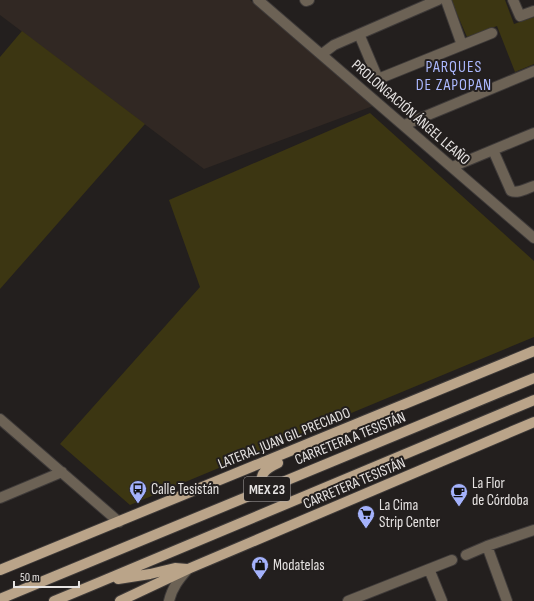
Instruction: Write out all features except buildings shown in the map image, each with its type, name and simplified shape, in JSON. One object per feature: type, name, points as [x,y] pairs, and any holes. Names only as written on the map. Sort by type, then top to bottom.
[{"type":"main road","name":"LATERAL JUAN GIL PRECIADO","points":[[0,570],[534,352]]},
{"type":"main road","name":"CARRETERA A TESISTÁN","points":[[0,599],[534,378]]},
{"type":"main road","name":"MEX 23","points":[[54,601],[534,400]]},
{"type":"main road","points":[[260,492],[261,477],[268,468],[376,421],[390,411]]},
{"type":"main road","name":"CARRETERA TESISTÁN","points":[[120,601],[188,569],[534,422]]},
{"type":"main road","points":[[100,582],[150,574],[175,568],[188,569]]},
{"type":"street","name":"PROLONGACIÓN ÁNGEL LEAÑO","points":[[258,0],[265,4],[534,238]]},
{"type":"street","points":[[305,0],[306,2],[309,0]]},
{"type":"street","points":[[322,54],[334,45],[438,0]]},
{"type":"street","points":[[446,0],[462,45]]},
{"type":"street","points":[[513,0],[520,16],[534,11]]},
{"type":"street","points":[[359,34],[378,79],[492,33]]},
{"type":"street","points":[[404,125],[534,71]]},
{"type":"street","points":[[452,167],[534,133]]},
{"type":"street","points":[[493,150],[510,191],[517,192],[534,186]]},
{"type":"street","points":[[2,423],[62,472],[119,522]]},
{"type":"street","points":[[0,498],[62,472]]},
{"type":"street","points":[[466,555],[487,546],[534,530]]},
{"type":"street","points":[[487,546],[507,601]]},
{"type":"street","points":[[348,601],[452,560]]},
{"type":"street","points":[[169,601],[174,586],[188,569]]},
{"type":"street","points":[[429,569],[442,601]]},
{"type":"shaded area","points":[[0,0],[250,0],[373,106],[204,169],[0,15]]},
{"type":"shaded area","points":[[451,0],[505,0],[514,24],[534,17],[534,64],[515,72],[497,26],[467,37]]},
{"type":"shaded area","points":[[22,31],[145,124],[0,289],[0,57]]},
{"type":"shaded area","points":[[370,113],[534,261],[534,337],[130,505],[60,444],[200,287],[169,200]]},
{"type":"place","name":"Calle Tesistán","points":[[138,504]]},
{"type":"place","name":"La Flor de Córdoba","points":[[459,507]]},
{"type":"place","name":"La Cima Strip Center","points":[[366,529]]},
{"type":"place","name":"Modatelas","points":[[260,580]]},
{"type":"district","name":"PARQUES DE ZAPOPAN","points":[[454,75]]}]
